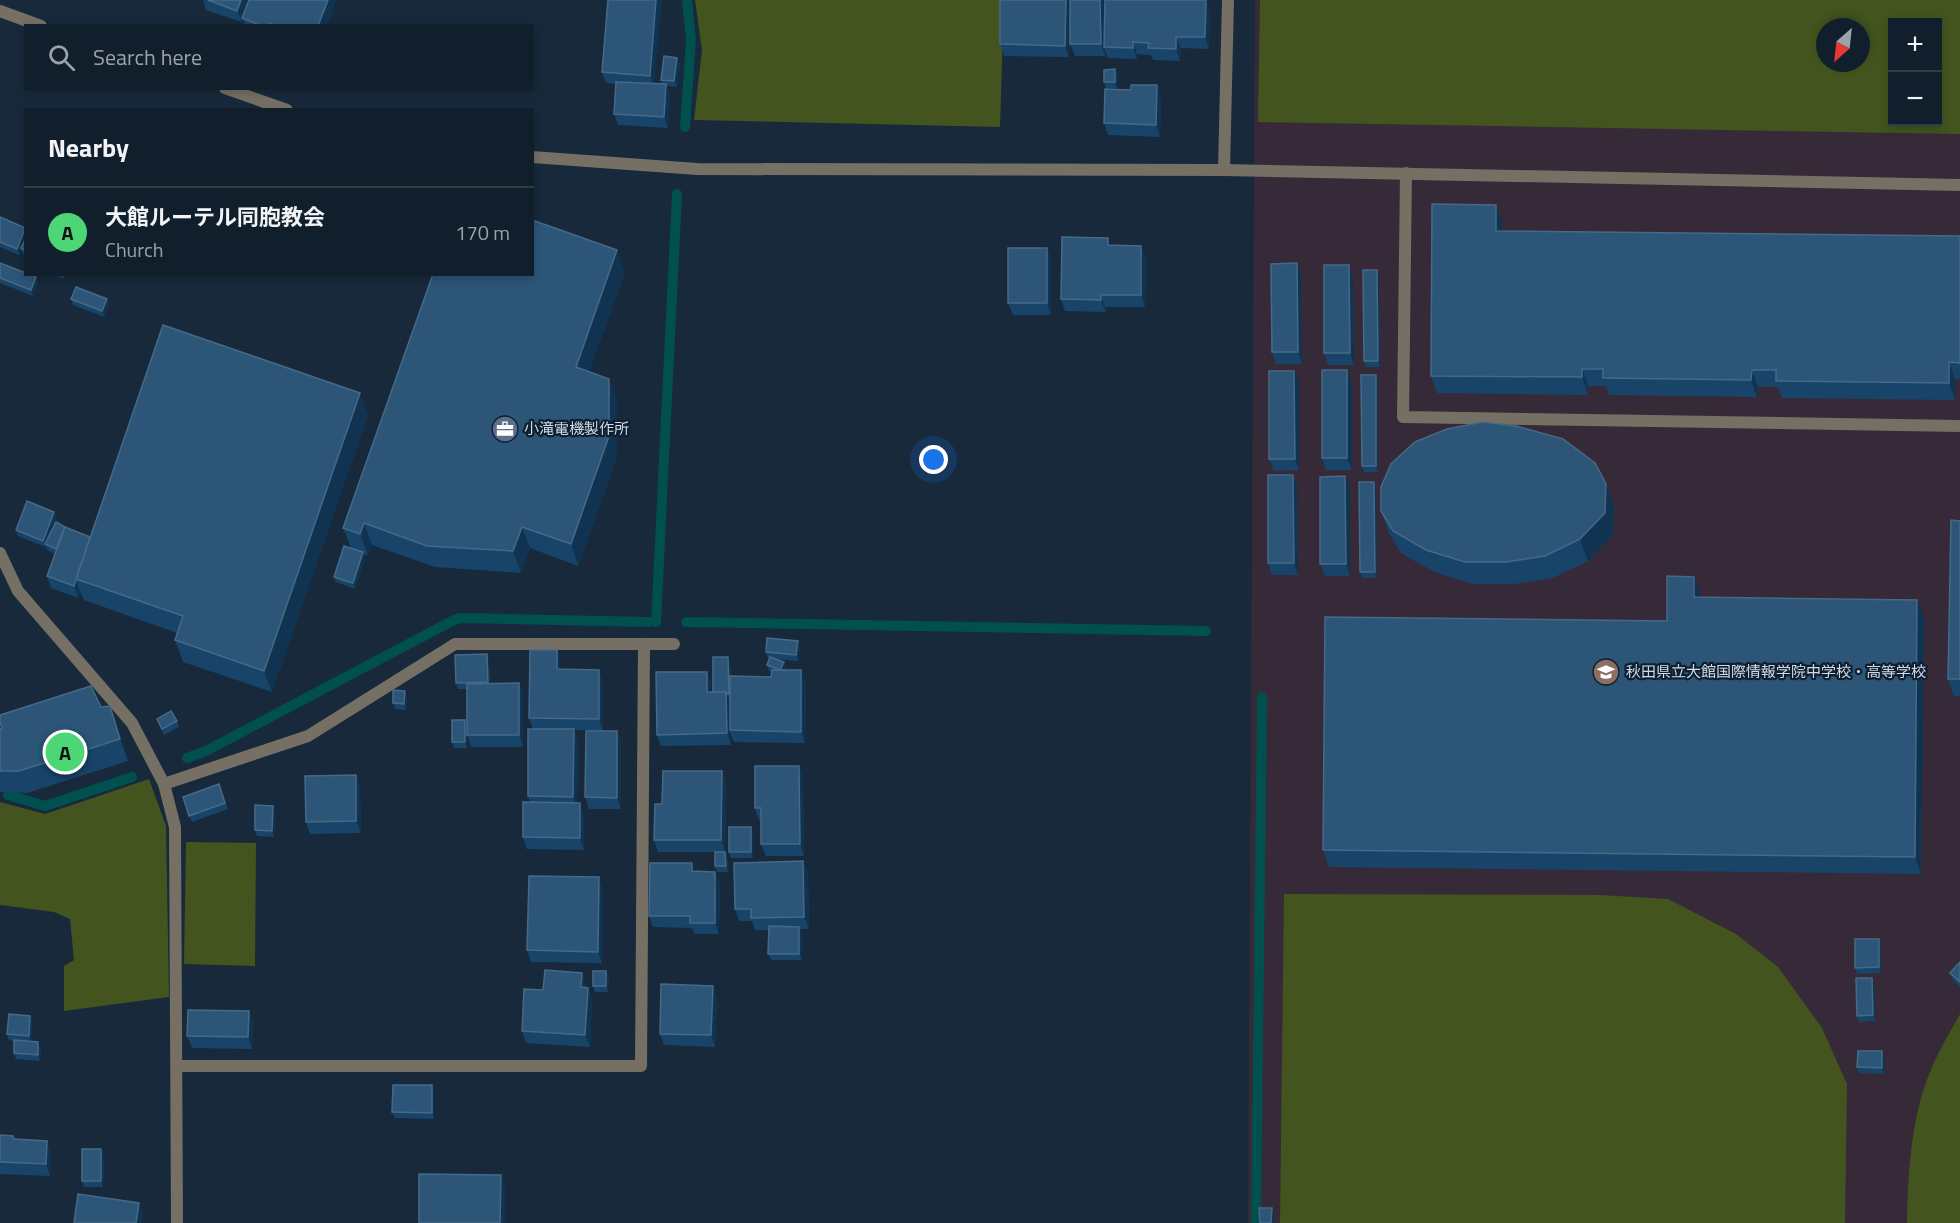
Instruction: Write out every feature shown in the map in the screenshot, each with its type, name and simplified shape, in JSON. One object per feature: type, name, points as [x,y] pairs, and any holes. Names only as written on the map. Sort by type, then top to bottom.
[{"type":"street","points":[[1224,170],[1228,0]]},
{"type":"street","points":[[0,11],[36,24]]},
{"type":"street","points":[[231,90],[281,108]]},
{"type":"street","points":[[534,157],[697,169],[1224,170],[1960,185]]},
{"type":"street","points":[[1406,173],[1403,417],[1960,426]]},
{"type":"street","points":[[0,553],[18,591],[132,723],[164,784],[175,827],[177,1223]]},
{"type":"street","points":[[164,784],[308,736],[455,644],[674,644]]},
{"type":"street","points":[[177,1066],[641,1066],[644,644]]},
{"type":"shaded area","name":"秋田県立大館国際情報学院中学校・高等学校","points":[[1255,0],[1960,0],[1960,1223],[1248,1223]]},
{"type":"green space","points":[[695,0],[1004,0],[1000,127],[694,120],[702,50]]},
{"type":"green space","points":[[1260,0],[1960,0],[1960,134],[1258,122]]},
{"type":"green space","points":[[149,779],[166,826],[169,997],[64,1011],[64,966],[74,960],[70,919],[54,912],[0,905],[0,802],[45,814]]},
{"type":"green space","points":[[186,842],[256,843],[255,966],[184,964]]},
{"type":"green space","points":[[1284,894],[1600,895],[1668,899],[1736,934],[1778,967],[1822,1028],[1847,1084],[1845,1223],[1280,1223]]},
{"type":"green space","points":[[1960,1014],[1960,1223],[1907,1223],[1910,1165],[1919,1108],[1933,1065]]},
{"type":"building","points":[[208,0],[241,0],[237,11]]},
{"type":"building","points":[[249,0],[328,0],[319,24],[257,24],[242,18]]},
{"type":"building","points":[[608,0],[656,0],[650,76],[602,72]]},
{"type":"building","points":[[1000,0],[1066,0],[1065,46],[1000,44]]},
{"type":"building","points":[[1070,0],[1100,0],[1101,44],[1070,44]]},
{"type":"building","points":[[1105,0],[1206,0],[1205,37],[1176,37],[1176,49],[1148,48],[1149,43],[1133,42],[1133,48],[1104,47]]},
{"type":"building","points":[[664,56],[677,58],[674,81],[661,80]]},
{"type":"building","points":[[1115,69],[1115,82],[1104,82],[1104,70]]},
{"type":"building","points":[[616,82],[666,84],[664,117],[614,114]]},
{"type":"building","points":[[1131,85],[1157,85],[1156,125],[1104,123],[1105,89],[1131,90]]},
{"type":"building","points":[[1432,204],[1496,205],[1496,231],[1960,236],[1960,363],[1949,362],[1949,383],[1776,381],[1776,370],[1752,370],[1751,380],[1603,378],[1603,369],[1582,369],[1582,377],[1431,376]]},
{"type":"building","points":[[0,217],[24,228],[17,249],[0,242]]},
{"type":"building","name":"小滝電機製作所","points":[[534,221],[617,250],[576,367],[609,379],[609,436],[571,544],[522,527],[513,551],[427,546],[364,523],[360,534],[343,528],[432,276],[534,276]]},
{"type":"building","points":[[1062,237],[1108,238],[1108,245],[1141,246],[1141,295],[1101,295],[1101,300],[1061,299]]},
{"type":"building","points":[[1008,248],[1047,248],[1047,303],[1008,303]]},
{"type":"building","points":[[0,263],[24,272],[24,276],[36,277],[31,290],[0,278]]},
{"type":"building","points":[[1297,263],[1298,352],[1272,352],[1271,264]]},
{"type":"building","points":[[1324,265],[1349,265],[1350,353],[1324,353]]},
{"type":"building","points":[[1363,270],[1377,270],[1378,361],[1364,361]]},
{"type":"building","points":[[76,287],[107,299],[102,311],[71,299]]},
{"type":"building","points":[[163,325],[360,393],[264,671],[175,640],[183,616],[76,579]]},
{"type":"building","points":[[1322,370],[1347,370],[1347,458],[1322,458]]},
{"type":"building","points":[[1269,371],[1294,371],[1295,459],[1269,459]]},
{"type":"building","points":[[1361,375],[1376,375],[1376,466],[1362,466]]},
{"type":"building","points":[[1483,422],[1516,426],[1563,439],[1595,463],[1606,484],[1605,513],[1580,539],[1545,556],[1506,562],[1465,562],[1426,550],[1393,531],[1381,511],[1381,487],[1391,464],[1415,442],[1447,429]]},
{"type":"building","points":[[1268,475],[1293,475],[1294,563],[1268,563]]},
{"type":"building","points":[[1345,476],[1346,564],[1320,564],[1320,477]]},
{"type":"building","points":[[1359,482],[1374,482],[1375,572],[1360,572]]},
{"type":"building","points":[[27,501],[54,512],[43,541],[16,530]]},
{"type":"building","points":[[1951,520],[1960,521],[1960,679],[1948,679]]},
{"type":"building","points":[[56,522],[65,527],[56,549],[45,544]]},
{"type":"building","points":[[65,527],[90,537],[74,586],[47,576]]},
{"type":"building","points":[[344,546],[363,552],[353,583],[334,577]]},
{"type":"building","points":[[1667,576],[1694,577],[1694,597],[1917,600],[1915,857],[1323,850],[1325,617],[1667,621]]},
{"type":"building","points":[[767,638],[798,641],[796,655],[766,652]]},
{"type":"building","points":[[530,650],[557,650],[557,669],[599,670],[599,719],[529,718]]},
{"type":"building","points":[[487,654],[488,682],[456,683],[455,655]]},
{"type":"building","points":[[713,657],[728,657],[729,694],[713,692]]},
{"type":"building","points":[[770,657],[784,662],[780,670],[767,665]]},
{"type":"building","points":[[772,670],[801,670],[801,732],[730,730],[730,676],[771,677]]},
{"type":"building","points":[[656,672],[707,672],[707,692],[726,692],[727,733],[657,735]]},
{"type":"building","points":[[519,683],[519,735],[467,735],[467,684]]},
{"type":"building","points":[[91,686],[101,707],[110,706],[120,739],[19,771],[0,771],[0,729],[2,728],[0,715]]},
{"type":"building","points":[[393,690],[405,691],[404,704],[393,703]]},
{"type":"building","points":[[171,711],[177,721],[162,729],[157,719]]},
{"type":"building","points":[[452,720],[465,720],[465,742],[452,742]]},
{"type":"building","points":[[528,729],[574,729],[573,797],[528,796]]},
{"type":"building","points":[[586,731],[617,731],[617,798],[585,797]]},
{"type":"building","points":[[755,766],[799,766],[800,844],[761,844],[761,808],[755,808]]},
{"type":"building","points":[[663,771],[722,771],[721,840],[654,840],[655,804],[662,804]]},
{"type":"building","points":[[356,775],[356,821],[306,822],[305,776]]},
{"type":"building","points":[[219,784],[225,803],[189,816],[183,797]]},
{"type":"building","points":[[523,802],[580,803],[580,838],[523,837]]},
{"type":"building","points":[[255,805],[273,806],[272,831],[255,830]]},
{"type":"building","points":[[729,827],[751,827],[751,852],[729,852]]},
{"type":"building","points":[[715,852],[725,852],[726,866],[715,866]]},
{"type":"building","points":[[803,861],[804,917],[751,918],[751,909],[735,909],[734,863]]},
{"type":"building","points":[[650,863],[692,863],[692,871],[715,872],[715,923],[690,923],[690,916],[649,916]]},
{"type":"building","points":[[529,876],[599,877],[598,952],[527,950]]},
{"type":"building","points":[[769,926],[799,927],[799,954],[768,954]]},
{"type":"building","points":[[1855,939],[1879,939],[1879,967],[1855,968]]},
{"type":"building","points":[[1960,962],[1960,982],[1950,973]]},
{"type":"building","points":[[545,970],[582,973],[581,987],[588,988],[585,1035],[522,1031],[524,989],[543,990]]},
{"type":"building","points":[[593,971],[606,971],[606,986],[593,986]]},
{"type":"building","points":[[1856,978],[1872,978],[1873,1015],[1857,1016]]},
{"type":"building","points":[[661,984],[713,986],[711,1035],[660,1034]]},
{"type":"building","points":[[188,1010],[249,1011],[248,1037],[187,1036]]},
{"type":"building","points":[[9,1014],[30,1016],[29,1036],[7,1034]]},
{"type":"building","points":[[14,1040],[38,1042],[38,1055],[14,1053]]},
{"type":"building","points":[[1858,1051],[1882,1051],[1882,1068],[1857,1067]]},
{"type":"building","points":[[393,1085],[432,1085],[432,1113],[392,1112]]},
{"type":"building","points":[[0,1135],[13,1136],[14,1139],[47,1141],[46,1164],[0,1162]]},
{"type":"building","points":[[82,1149],[101,1149],[101,1181],[82,1181]]},
{"type":"building","points":[[419,1174],[501,1175],[500,1223],[419,1223]]},
{"type":"building","points":[[78,1194],[139,1203],[136,1223],[74,1223]]},
{"type":"building","points":[[1259,1208],[1272,1208],[1271,1223],[1260,1223]]},
{"type":"waterway","points":[[685,127],[691,39],[687,0]]},
{"type":"waterway","points":[[656,622],[677,194]]},
{"type":"waterway","points":[[187,758],[206,751],[460,618],[649,622]]},
{"type":"waterway","points":[[686,622],[1206,631]]},
{"type":"waterway","points":[[1256,1223],[1262,697]]},
{"type":"waterway","points":[[8,795],[45,806],[132,777]]},
{"type":"place","name":"小滝電機製作所","points":[[505,429]]},
{"type":"place","name":"秋田県立大館国際情報学院中学校・高等学校","points":[[1606,672]]},
{"type":"place","name":"大館ルーテル同胞教会","points":[[65,752]]}]
